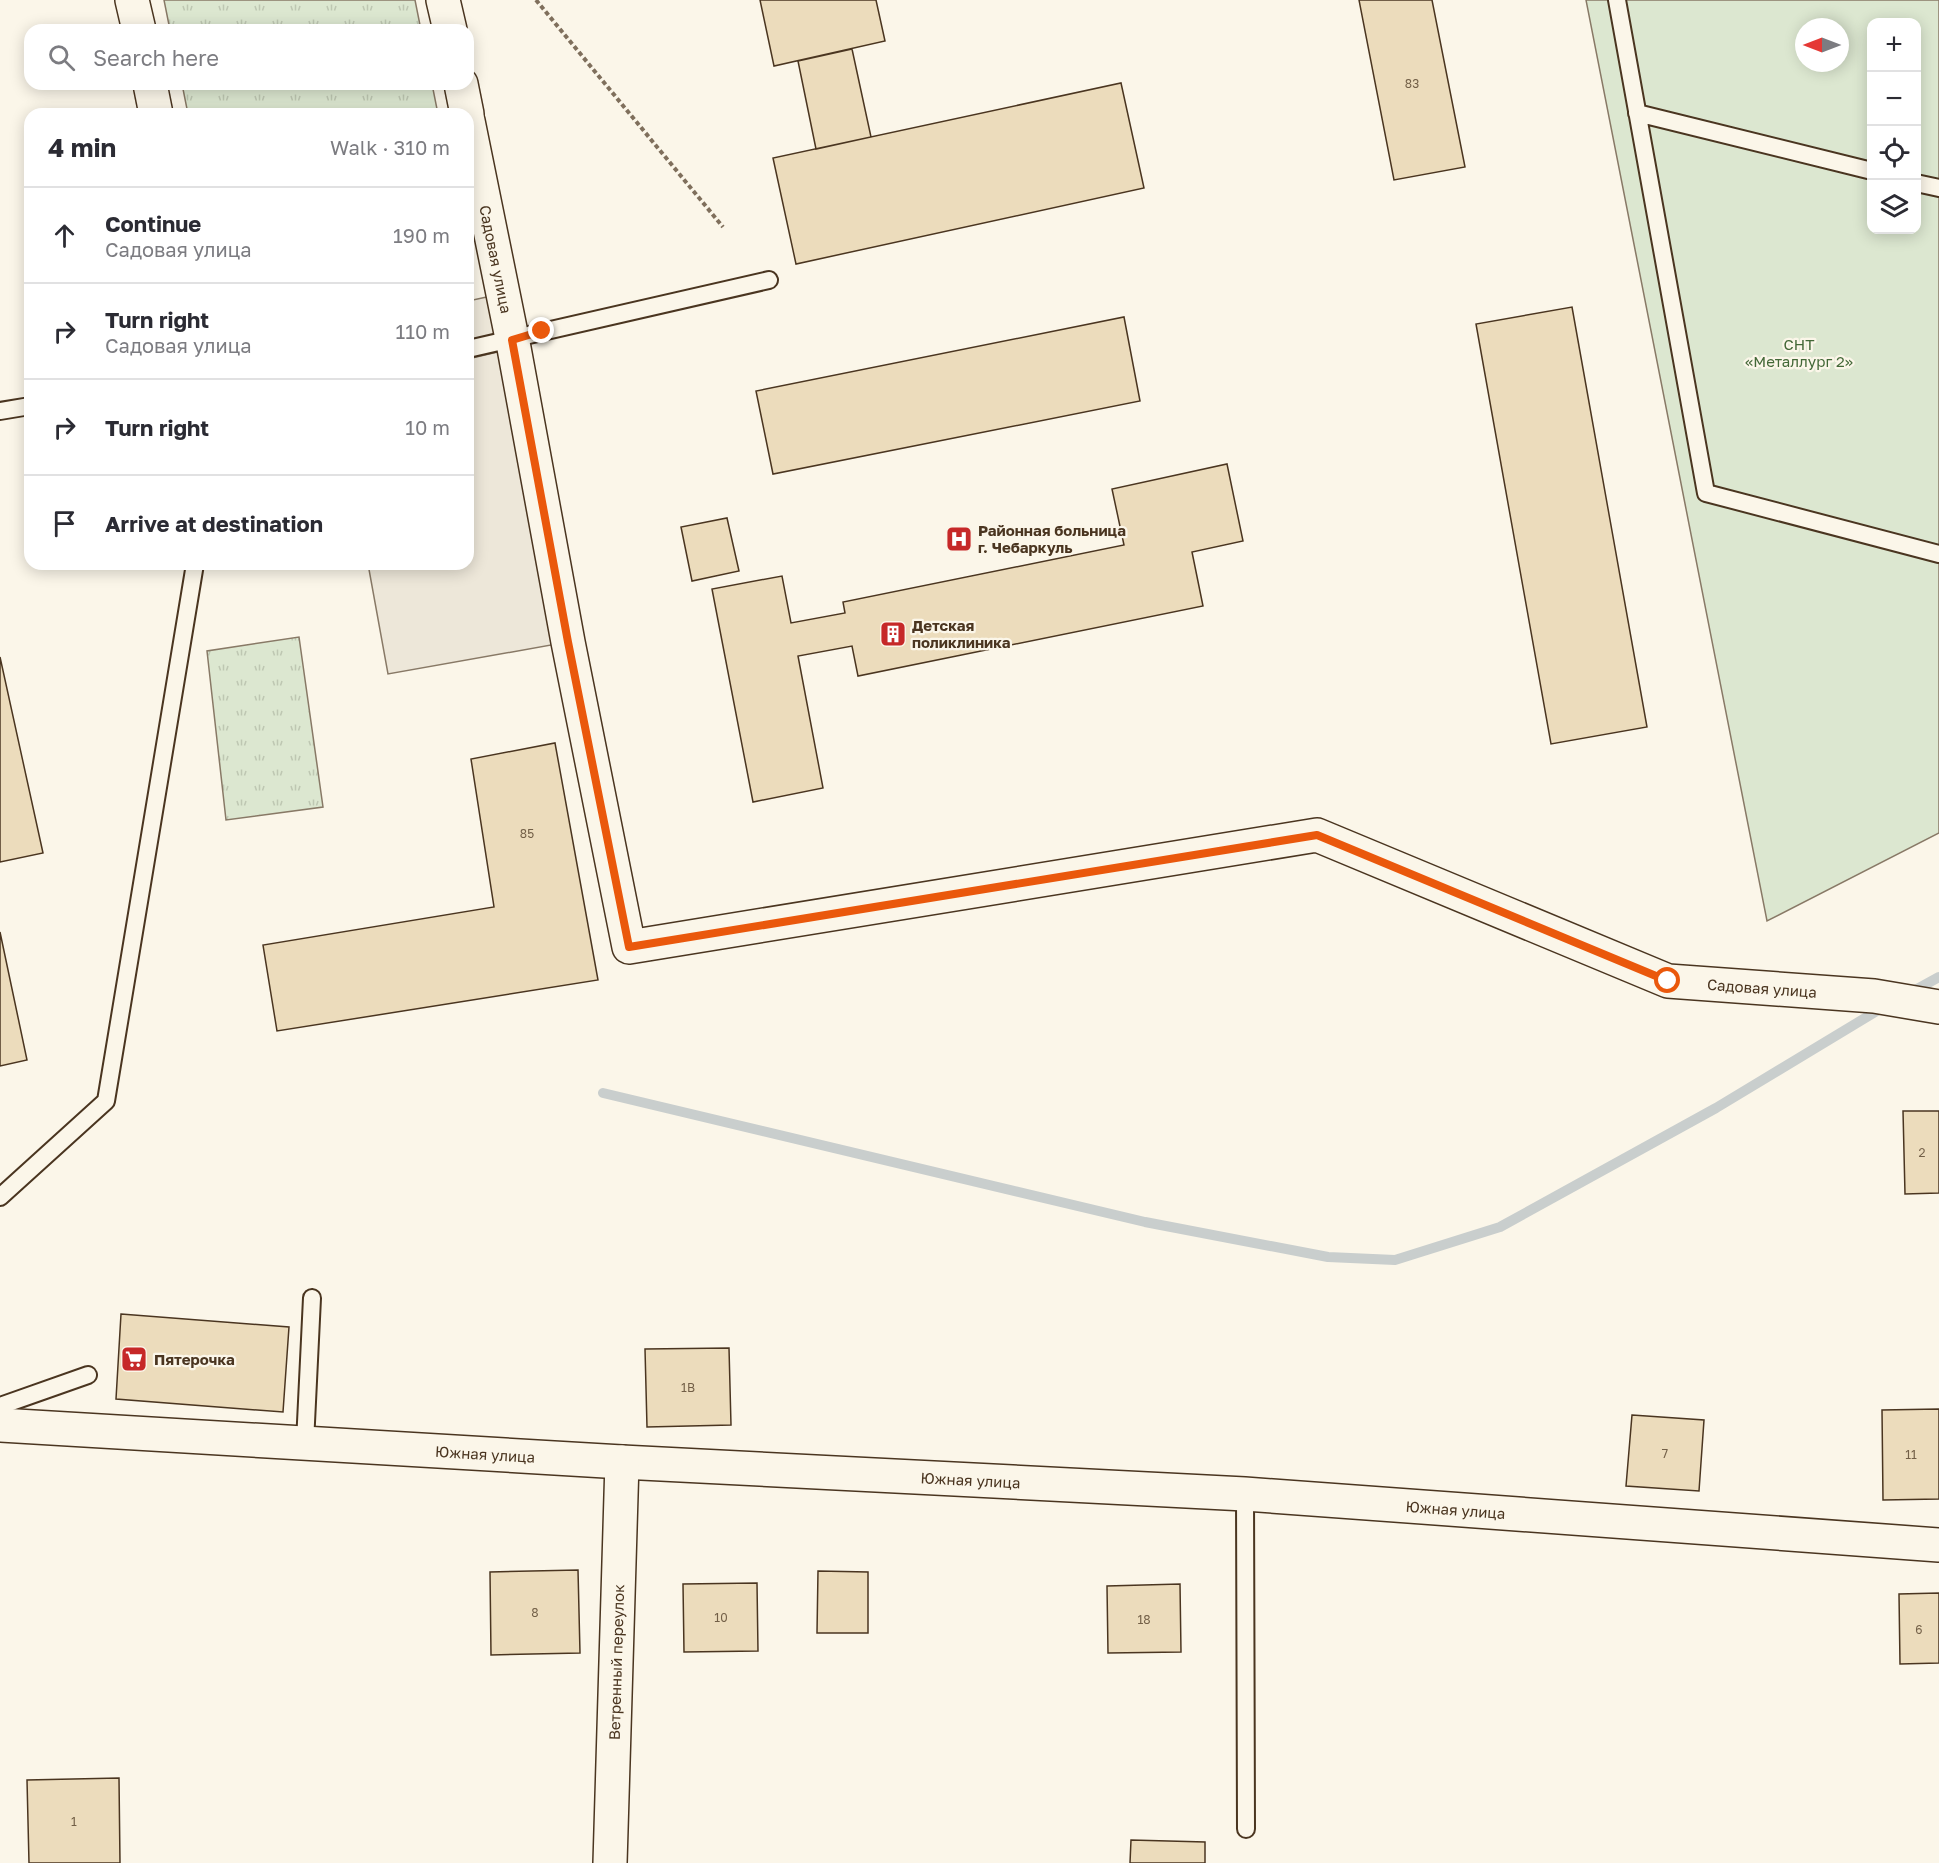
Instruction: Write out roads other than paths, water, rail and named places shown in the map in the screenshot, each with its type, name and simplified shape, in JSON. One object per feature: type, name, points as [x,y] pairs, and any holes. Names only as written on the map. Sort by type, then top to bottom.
[{"type":"street","points":[[132,0],[138,24]]},
{"type":"street","points":[[444,0],[449,24]]},
{"type":"street","points":[[151,90],[155,108]]},
{"type":"street","points":[[461,90],[466,108]]},
{"type":"street","name":"Садовая улица","points":[[474,151],[629,947],[1317,835],[1668,981],[1874,996],[1939,1007]]},
{"type":"street","name":"Южная улица","points":[[0,1425],[622,1462],[1245,1494],[1939,1545]]},
{"type":"street","name":"Ветренный переулок","points":[[610,1863],[622,1462]]},
{"type":"lane","points":[[1617,0],[1706,493],[1939,554]]},
{"type":"lane","points":[[1637,113],[1867,170]]},
{"type":"lane","points":[[1921,184],[1939,188]]},
{"type":"lane","points":[[474,348],[769,280]]},
{"type":"lane","points":[[0,411],[24,407]]},
{"type":"lane","points":[[0,1197],[106,1101],[194,570]]},
{"type":"lane","points":[[305,1443],[312,1298]]},
{"type":"lane","points":[[0,1406],[88,1375]]},
{"type":"lane","points":[[1245,1494],[1246,1829]]},
{"type":"waterway","points":[[1910,993],[1939,977]]},
{"type":"waterway","points":[[603,1093],[1145,1222],[1328,1257],[1395,1260],[1500,1227],[1716,1108],[1885,1006]]},
{"type":"place","name":"Районная больница г. Чебаркуль","points":[[959,539]]},
{"type":"place","name":"Детская поликлиника","points":[[893,634]]},
{"type":"place","name":"Пятерочка","points":[[134,1359]]},
{"type":"park label","name":"СНТ «Металлург 2»","points":[[1799,352]]}]
